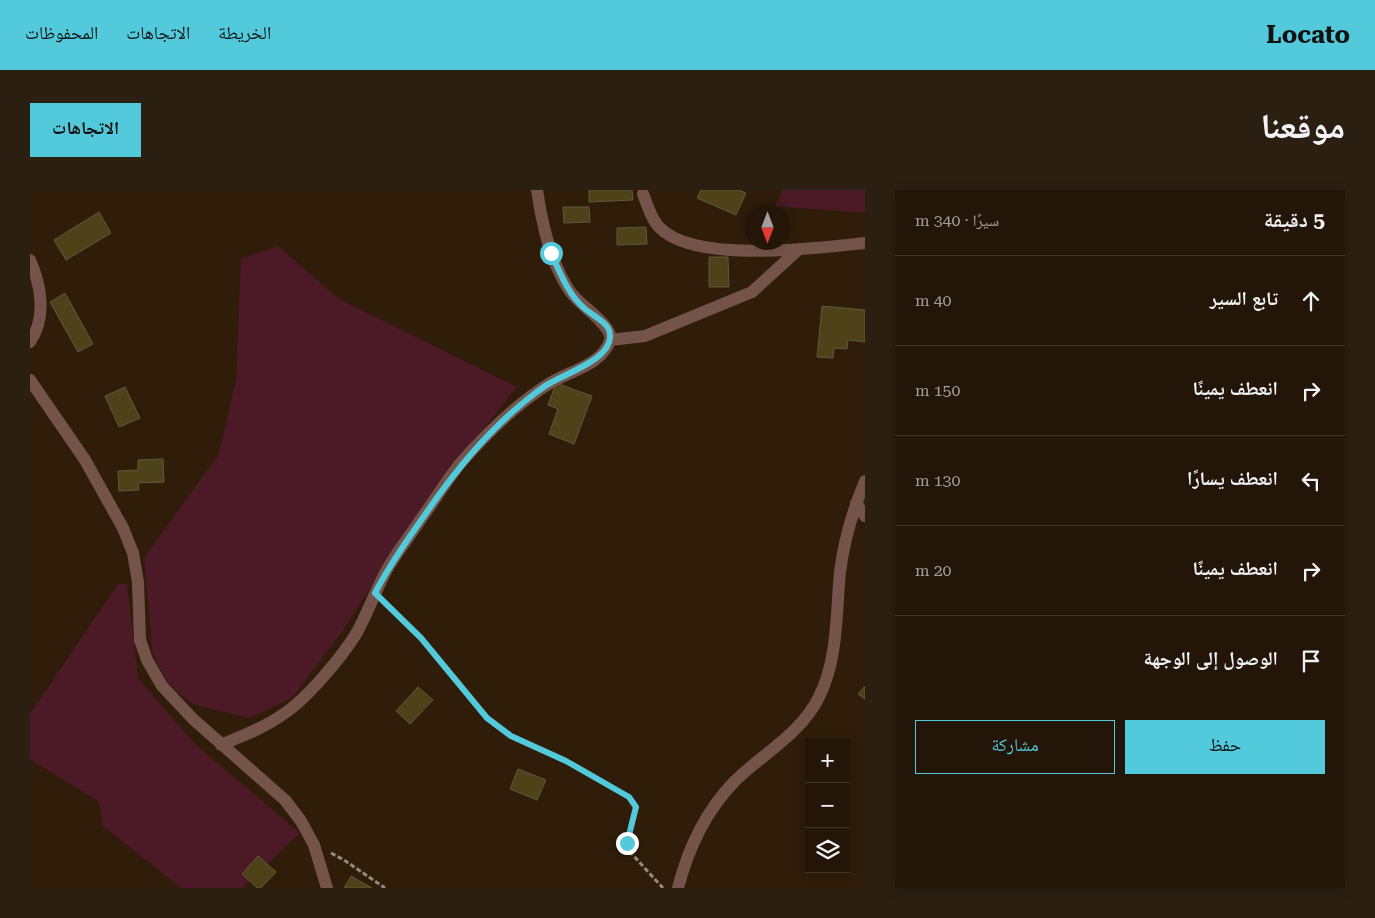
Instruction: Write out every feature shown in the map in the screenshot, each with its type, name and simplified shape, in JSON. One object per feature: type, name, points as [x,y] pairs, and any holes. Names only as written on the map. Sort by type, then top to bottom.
[{"type":"street","points":[[221,745],[268,724],[298,702],[355,634],[389,566],[464,460],[495,427],[526,400],[550,383],[597,358],[610,340],[610,332],[607,326],[583,307],[569,290],[551,253],[537,190]]},
{"type":"street","points":[[643,194],[659,228],[686,243],[730,250],[799,249],[865,243]]},
{"type":"street","points":[[610,340],[645,336],[752,292],[799,249]]},
{"type":"street","points":[[30,260],[39,280],[41,300],[39,317],[30,342]]},
{"type":"street","points":[[30,380],[85,460],[123,528],[133,553],[138,582],[140,640],[146,660],[162,686],[221,745],[285,800],[308,830],[327,888]]},
{"type":"street","points":[[678,888],[695,839],[716,804],[734,782],[788,737],[806,718],[819,698],[828,675],[834,645],[844,543],[865,481]]},
{"type":"street","points":[[856,503],[865,516]]},
{"type":"path","points":[[375,593],[421,638],[471,700],[501,730],[566,761],[629,797],[636,807],[627,843],[630,852],[662,888]]},
{"type":"path","points":[[314,845],[344,860],[385,888]]},
{"type":"shaded area","points":[[783,190],[865,190],[865,213],[776,205]]},
{"type":"shaded area","points":[[278,246],[339,299],[517,387],[433,491],[344,629],[292,698],[249,718],[192,704],[168,683],[153,655],[144,558],[219,454],[236,380],[241,259]]},
{"type":"shaded area","points":[[118,584],[127,584],[138,678],[195,744],[300,833],[242,888],[181,888],[103,826],[99,802],[30,759],[30,714]]},
{"type":"building","points":[[589,190],[632,190],[633,200],[589,202]]},
{"type":"building","points":[[701,190],[739,190],[746,193],[736,215],[697,198]]},
{"type":"building","points":[[563,207],[589,207],[590,222],[564,223]]},
{"type":"building","points":[[99,212],[111,233],[66,260],[54,240]]},
{"type":"building","points":[[646,227],[647,244],[617,245],[617,228]]},
{"type":"building","points":[[709,257],[728,257],[729,287],[709,287]]},
{"type":"building","points":[[65,293],[93,344],[78,352],[50,302]]},
{"type":"building","points":[[822,306],[865,310],[865,342],[848,340],[847,349],[834,348],[833,358],[817,357]]},
{"type":"building","points":[[556,383],[592,396],[574,444],[549,434],[558,409],[548,405]]},
{"type":"building","points":[[125,387],[140,418],[119,427],[105,396]]},
{"type":"building","points":[[163,459],[164,482],[138,483],[139,490],[119,491],[118,471],[138,470],[138,460]]},
{"type":"building","points":[[865,686],[865,699],[858,694]]},
{"type":"building","points":[[418,687],[433,700],[410,724],[396,711]]},
{"type":"building","points":[[518,769],[546,780],[537,800],[510,789]]},
{"type":"building","points":[[258,856],[276,872],[261,888],[257,888],[242,874]]},
{"type":"building","points":[[351,876],[372,888],[344,888]]},
{"type":"route","points":[[551,253],[569,290],[583,307],[607,326],[610,332],[610,340],[605,350],[597,358],[550,383],[526,400],[495,427],[464,460],[440,491],[389,566],[375,593],[421,638],[471,700],[501,730],[566,761],[629,797],[636,807],[627,843]]}]
